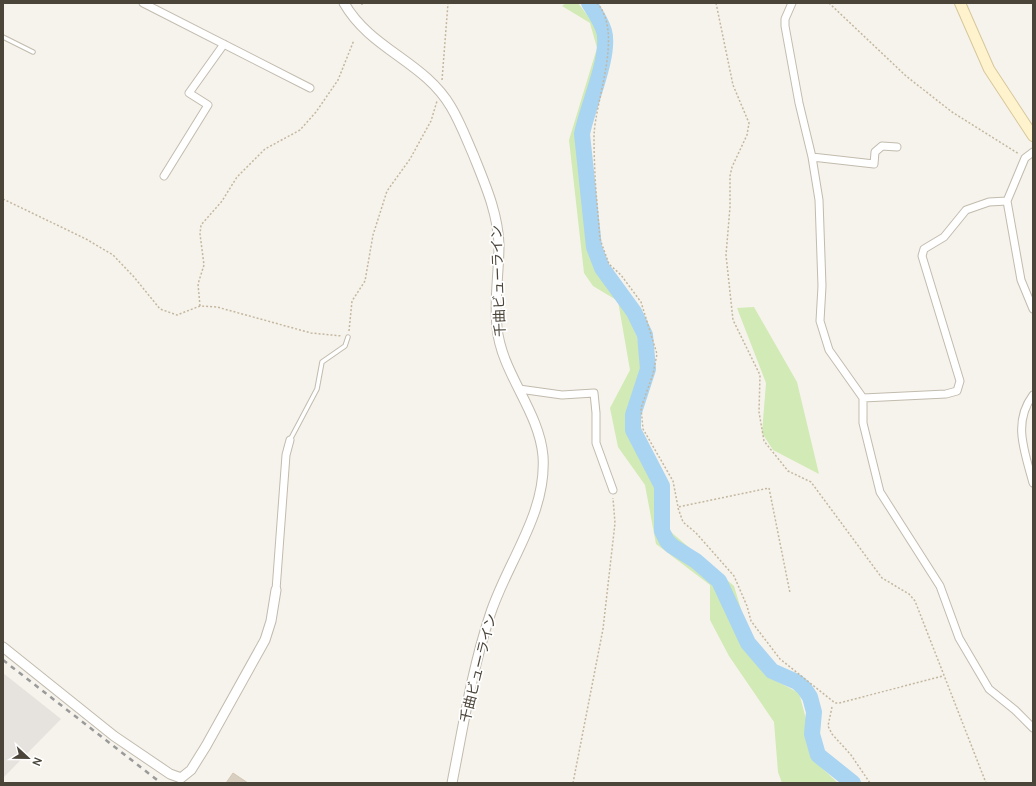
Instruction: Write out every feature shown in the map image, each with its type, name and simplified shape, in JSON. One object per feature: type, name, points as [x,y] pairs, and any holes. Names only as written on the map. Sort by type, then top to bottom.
[{"type":"main road","points":[[960,3],[989,69],[1033,136]]},
{"type":"street","points":[[143,3],[310,88]]},
{"type":"street","name":"千曲ビューライン","points":[[344,3],[352,16],[368,33],[425,74],[440,89],[460,123],[488,191],[494,210],[498,245],[496,328],[504,355],[539,434],[543,456],[540,496],[533,518],[502,584],[486,627],[473,678],[452,783]]},
{"type":"street","points":[[792,3],[785,19],[785,26],[799,104],[812,157],[820,207],[822,286],[820,321],[829,350],[862,398],[863,423],[880,492],[940,586],[959,638],[989,689],[1015,710],[1033,728]]},
{"type":"street","points":[[164,176],[208,105],[189,93],[224,44]]},
{"type":"street","points":[[812,157],[874,164],[875,152],[882,146],[897,148]]},
{"type":"street","points":[[1033,152],[1025,158],[1007,201],[1021,280],[1033,309]]},
{"type":"street","points":[[862,398],[946,394],[957,391],[960,381],[922,256],[924,249],[944,237],[966,210],[989,202],[1007,201]]},
{"type":"street","points":[[519,389],[562,395],[594,393],[596,443],[613,490]]},
{"type":"street","points":[[1033,395],[1027,403],[1021,420],[1023,444],[1033,483]]},
{"type":"street","points":[[3,647],[114,736],[182,781],[202,752],[265,640],[271,621],[276,590],[286,455],[290,440]]},
{"type":"lane","points":[[3,37],[33,52]]},
{"type":"lane","points":[[290,440],[317,389],[322,362],[345,346],[348,337]]},
{"type":"path","points":[[3,198],[86,239],[112,255],[134,276],[160,309],[177,315],[200,306],[217,307],[311,333],[348,337],[352,301],[365,281],[373,235],[387,191],[410,159],[431,121],[444,69],[448,3]]},
{"type":"path","points":[[597,3],[607,20],[609,32],[604,79],[594,135],[600,239],[609,264],[621,275],[641,302],[652,335],[657,354],[653,374],[642,408],[642,430],[673,481],[678,507],[683,522],[696,532],[734,576],[747,606],[751,621],[780,659],[834,703],[839,703],[943,676]]},
{"type":"path","points":[[716,3],[733,85],[749,123],[747,135],[732,167],[730,176],[726,255],[733,320],[760,375],[759,412],[764,442],[788,471],[811,482],[882,578],[909,594],[915,601],[986,783]]},
{"type":"path","points":[[829,3],[906,76],[952,112],[1025,158]]},
{"type":"path","points":[[200,306],[198,284],[204,265],[200,234],[201,225],[222,201],[237,177],[265,149],[300,130],[316,112],[338,80],[354,40]]},
{"type":"path","points":[[678,507],[769,488],[790,594]]},
{"type":"path","points":[[573,783],[603,629],[615,523],[613,490]]},
{"type":"path","points":[[832,707],[828,726],[832,734],[851,754],[870,783]]},
{"type":"shaded area","points":[[3,673],[61,719],[3,778]]},
{"type":"green space","points":[[566,3],[578,3],[600,32],[598,65],[579,140],[588,245],[614,283],[637,337],[644,375],[635,400],[630,434],[653,470],[658,485],[658,506],[671,532],[734,586],[757,662],[765,675],[799,693],[809,730],[823,769],[838,783],[782,783],[778,772],[774,722],[729,656],[710,620],[710,585],[656,544],[645,485],[618,447],[610,408],[630,370],[618,301],[593,286],[584,273],[569,140],[597,48],[590,23],[562,6]]},
{"type":"green space","points":[[754,307],[797,382],[819,474],[773,450],[762,433],[766,383],[737,308]]},
{"type":"building","points":[[233,773],[248,783],[226,783]]},
{"type":"waterway","points":[[589,3],[603,27],[605,41],[598,81],[582,134],[594,247],[602,268],[634,312],[645,335],[648,369],[633,415],[633,430],[662,486],[662,531],[667,541],[672,546],[696,561],[719,581],[748,643],[772,671],[797,682],[804,688],[810,697],[814,712],[812,734],[818,755],[853,783]]},
{"type":"railway","points":[[3,660],[161,783]]}]
